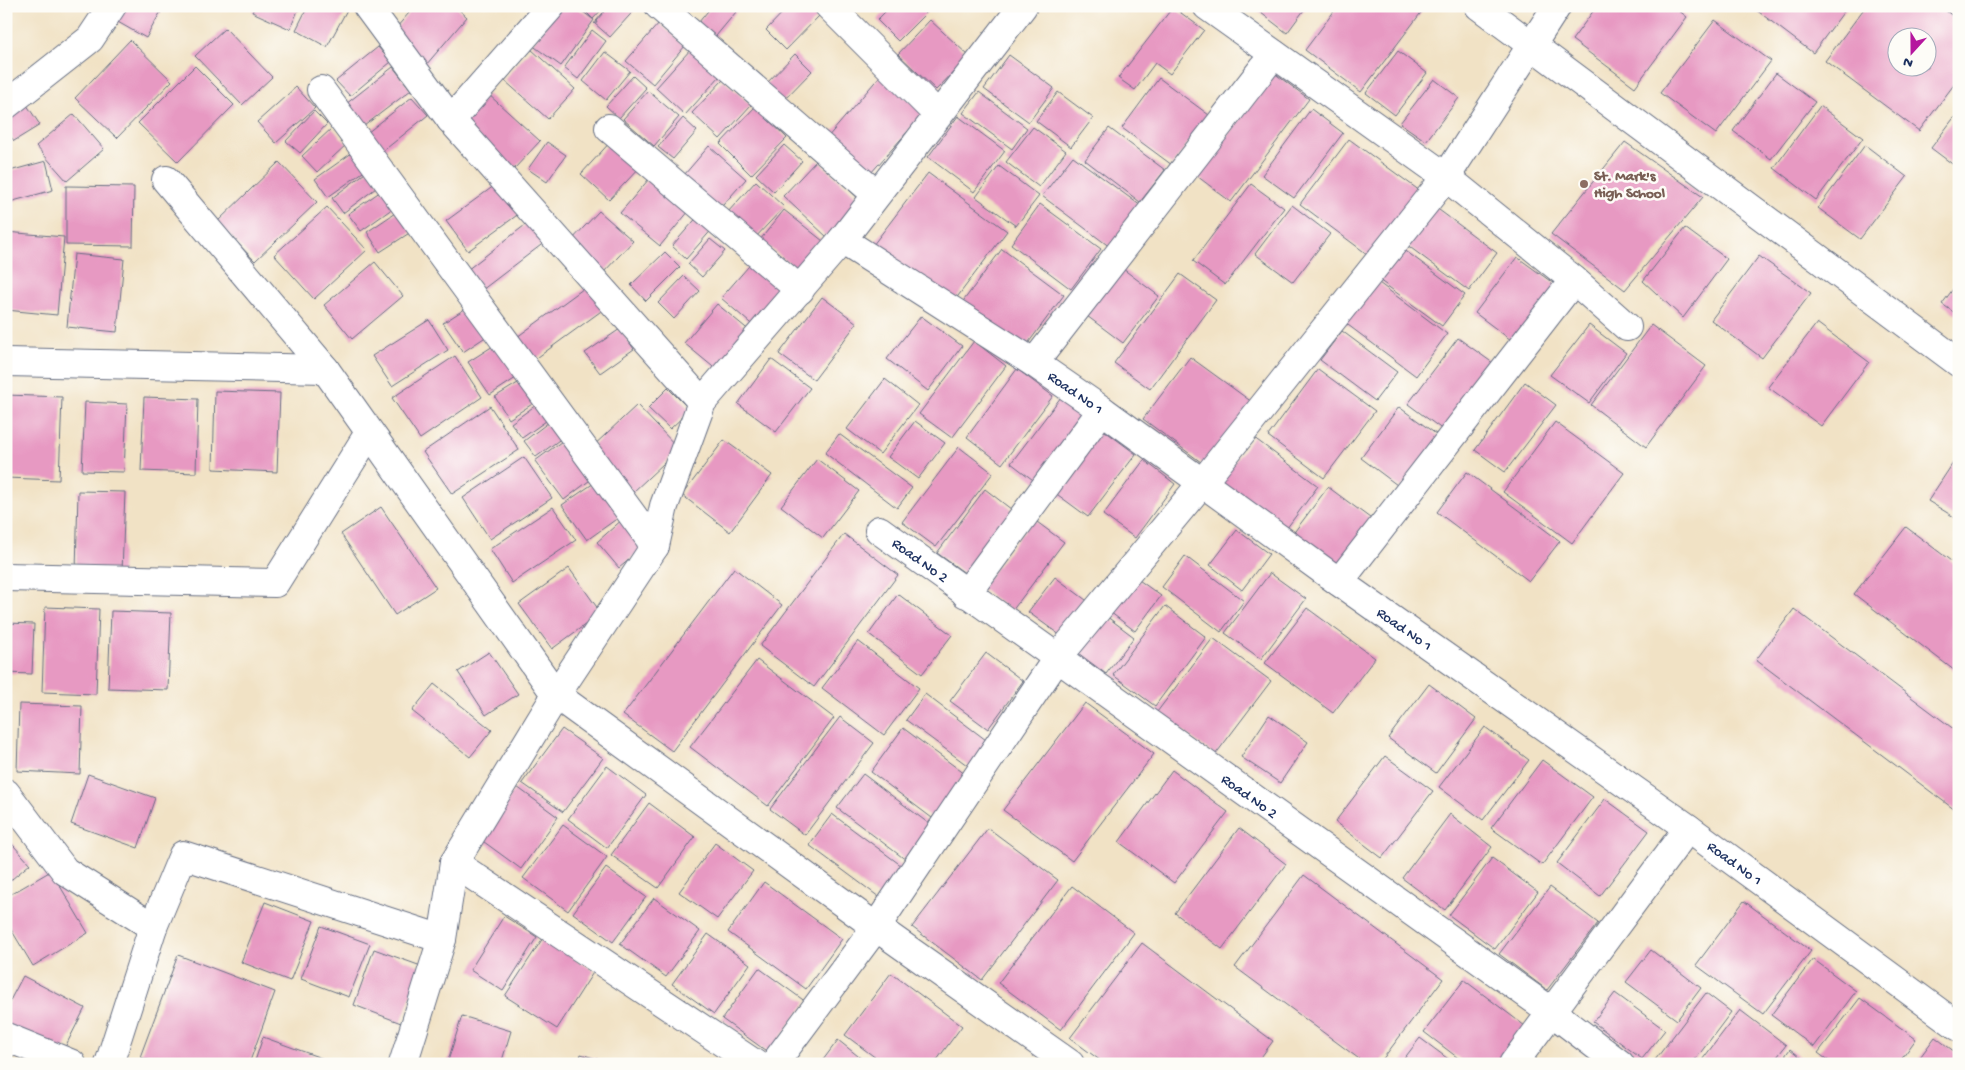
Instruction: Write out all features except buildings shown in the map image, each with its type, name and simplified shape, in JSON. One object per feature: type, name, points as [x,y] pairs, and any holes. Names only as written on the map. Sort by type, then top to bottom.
[{"type":"street","points":[[6,105],[90,39],[112,6]]},
{"type":"street","points":[[367,6],[451,120],[702,402]]},
{"type":"street","points":[[451,120],[551,6]]},
{"type":"street","points":[[659,6],[876,194]]},
{"type":"street","points":[[829,6],[937,114]]},
{"type":"street","points":[[1206,6],[1446,177],[1574,280],[1627,327]]},
{"type":"street","points":[[1479,6],[1959,363]]},
{"type":"street","points":[[774,1064],[876,927],[1058,657],[1202,483],[1446,177],[1557,6]]},
{"type":"street","points":[[403,1064],[442,939],[454,863],[556,695],[655,546],[664,506],[702,402],[842,240],[937,114],[1011,11]]},
{"type":"street","points":[[1034,363],[1274,54]]},
{"type":"street","points":[[321,90],[655,546]]},
{"type":"street","points":[[609,128],[800,290]]},
{"type":"street","points":[[166,180],[325,369],[369,434],[556,695],[876,927],[1070,1064]]},
{"type":"street","name":"Road No 1","points":[[842,240],[1034,363],[1102,410],[1339,582],[1688,828],[1959,1027]]},
{"type":"street","points":[[1339,582],[1574,280]]},
{"type":"street","points":[[6,362],[325,369]]},
{"type":"street","points":[[966,594],[1102,410]]},
{"type":"street","points":[[6,577],[275,583],[369,434]]},
{"type":"street","name":"Road No 2","points":[[879,530],[1552,1012],[1620,1064]]},
{"type":"street","points":[[6,793],[65,871],[153,926]]},
{"type":"street","points":[[1514,1064],[1688,828]]},
{"type":"street","points":[[109,1064],[153,926],[183,855],[442,939]]},
{"type":"street","points":[[454,863],[755,1064]]},
{"type":"street","points":[[6,1037],[72,1064]]},
{"type":"place","name":"St. Mark's High School","points":[[1584,184]]}]
